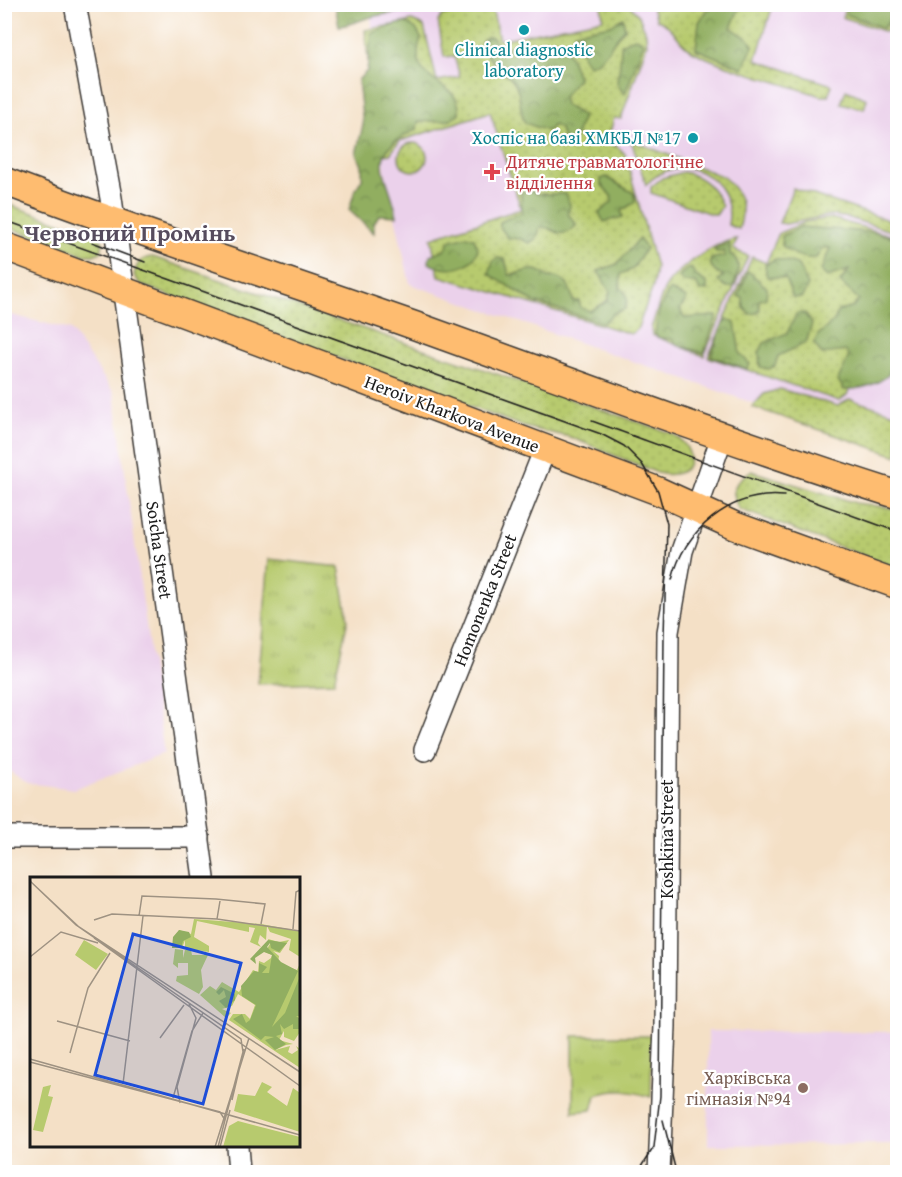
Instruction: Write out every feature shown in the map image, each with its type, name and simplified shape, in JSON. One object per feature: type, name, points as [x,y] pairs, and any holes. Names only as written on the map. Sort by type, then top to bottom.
[{"type":"main road","points":[[4,182],[161,241],[409,324],[722,437],[897,495]]},
{"type":"main road","name":"Heroiv Kharkova Avenue","points":[[4,246],[658,491],[735,526],[897,585]]},
{"type":"street","name":"Soicha Street","points":[[75,4],[114,222],[204,877]]},
{"type":"street","name":"Koshkina Street","points":[[659,1173],[665,1026],[668,632],[678,567],[722,437]]},
{"type":"street","name":"Homonenka Street","points":[[425,750],[545,449]]},
{"type":"street","points":[[4,837],[199,837]]},
{"type":"street","points":[[237,1147],[239,1173]]},
{"type":"shaded area","points":[[370,5],[897,5],[897,453],[410,284],[385,171]]},
{"type":"shaded area","points":[[4,313],[71,330],[114,393],[164,754],[74,789],[27,783],[5,768]]},
{"type":"shaded area","name":"Харківська гімназія №94","points":[[708,1031],[897,1032],[897,1144],[708,1145]]},
{"type":"green space","points":[[335,4],[411,5],[409,9],[401,12],[339,26]]},
{"type":"green space","points":[[849,4],[892,4],[889,21],[883,28],[846,14]]},
{"type":"green space","points":[[601,5],[629,5],[639,16],[646,33],[647,44],[621,119],[614,118],[607,144],[617,146],[625,154],[656,267],[653,287],[637,330],[631,334],[439,276],[431,238],[521,209],[490,112],[400,141],[390,154],[384,155],[377,151],[365,30],[412,21],[424,26],[437,81],[460,77],[454,56],[444,57],[438,21],[443,15],[492,6],[499,40],[603,19]]},
{"type":"green space","points":[[651,5],[773,5],[756,60],[832,85],[828,96],[821,96],[740,71],[694,52],[683,44],[668,26],[657,20]]},
{"type":"green space","points":[[711,5],[736,5],[739,9],[731,28],[749,39],[753,46],[743,68],[696,49],[699,22]]},
{"type":"green space","points":[[846,5],[896,5],[886,32],[842,17]]},
{"type":"green space","points":[[623,18],[625,29],[600,60],[588,65],[576,41],[575,32],[611,25]]},
{"type":"green space","points":[[407,23],[416,29],[421,38],[418,54],[420,66],[426,74],[452,94],[458,102],[459,114],[450,120],[418,122],[417,129],[389,147],[384,156],[383,165],[397,216],[379,215],[374,223],[374,233],[349,210],[355,190],[362,179],[362,165],[356,154],[363,125],[358,80],[367,71],[372,33]]},
{"type":"green space","points":[[487,37],[492,37],[500,48],[558,40],[562,44],[571,58],[578,78],[563,97],[565,105],[583,116],[572,146],[564,144],[560,129],[554,125],[547,131],[525,123],[517,88],[483,48],[481,42]]},
{"type":"green space","points":[[635,38],[644,42],[625,94],[617,82],[621,46],[622,43]]},
{"type":"green space","points":[[846,90],[867,99],[864,109],[841,103]]},
{"type":"green space","points":[[631,140],[724,177],[738,195],[742,207],[739,229],[728,225],[728,208],[724,193],[715,181],[703,173],[689,169],[674,169],[659,174],[646,185]]},
{"type":"green space","points":[[413,143],[423,147],[427,157],[423,167],[413,171],[403,167],[399,157],[403,147]]},
{"type":"green space","points":[[683,172],[696,176],[711,188],[722,206],[717,214],[711,214],[651,193],[651,187],[662,178]]},
{"type":"green space","points":[[606,177],[635,194],[635,202],[621,211],[623,217],[604,222],[599,213],[612,202],[611,196],[601,184],[601,179]]},
{"type":"green space","points":[[793,188],[897,223],[897,233],[849,218],[830,215],[786,224],[779,223]]},
{"type":"green space","points":[[528,189],[538,194],[566,194],[570,205],[568,214],[577,225],[565,233],[540,227],[537,238],[529,243],[521,239],[508,238],[500,227],[500,222],[522,212],[521,193]]},
{"type":"green space","points":[[4,203],[99,236],[103,243],[101,252],[85,255],[5,226]]},
{"type":"green space","points":[[831,218],[897,237],[897,286],[885,304],[847,395],[839,401],[708,357],[752,257],[766,263],[779,233],[805,222]]},
{"type":"green space","points":[[800,227],[872,232],[897,238],[897,363],[888,376],[875,384],[844,390],[838,380],[849,356],[846,351],[822,354],[814,344],[818,335],[834,321],[838,311],[853,307],[859,300],[840,282],[849,270],[827,277],[821,271],[830,248],[823,247],[816,258],[807,258],[798,256],[782,246],[782,236]]},
{"type":"green space","points":[[467,236],[474,238],[478,248],[471,261],[458,268],[450,269],[429,263],[430,255],[446,249],[449,241]]},
{"type":"green space","points":[[639,239],[646,248],[633,269],[621,274],[620,287],[627,297],[625,309],[614,313],[603,323],[534,302],[489,274],[493,261],[497,258],[505,259],[509,275],[538,270],[548,277],[563,280],[569,286],[573,301],[579,301],[581,308],[590,311],[607,301],[610,292],[598,271],[617,264]]},
{"type":"green space","points":[[737,239],[733,249],[748,256],[704,356],[652,335],[651,328],[659,303],[670,281],[687,265],[708,251]]},
{"type":"green space","points":[[728,243],[730,254],[738,264],[738,273],[733,287],[727,287],[718,281],[723,275],[715,272],[710,263],[711,259],[725,256],[724,252],[716,252],[714,249]]},
{"type":"green space","points":[[153,257],[670,433],[687,447],[689,462],[686,469],[679,473],[670,475],[658,473],[570,437],[525,427],[141,285],[134,275],[136,267],[142,260]]},
{"type":"green space","points":[[775,259],[797,264],[808,285],[802,297],[793,298],[785,278],[767,277],[765,265]]},
{"type":"green space","points":[[691,268],[696,276],[707,283],[707,290],[700,291],[696,283],[683,282],[679,277]]},
{"type":"green space","points":[[748,271],[767,288],[766,298],[758,301],[760,309],[757,313],[750,314],[744,308],[743,298],[738,296]]},
{"type":"green space","points":[[669,290],[687,298],[680,309],[684,318],[717,316],[704,353],[677,345],[672,339],[659,338],[655,334],[659,310]]},
{"type":"green space","points":[[797,313],[805,313],[812,324],[806,343],[778,356],[775,366],[769,369],[760,367],[759,353],[764,343],[787,333]]},
{"type":"green space","points":[[727,319],[735,323],[740,354],[750,364],[747,369],[711,356],[722,326]]},
{"type":"green space","points":[[780,389],[838,406],[850,399],[897,414],[897,456],[752,407],[764,394]]},
{"type":"green space","points":[[751,471],[856,503],[897,509],[897,568],[739,509],[734,497],[735,487]]},
{"type":"green space","points":[[269,559],[339,567],[348,619],[334,682],[258,684]]},
{"type":"green space","points":[[573,1036],[652,1036],[651,1097],[624,1091],[603,1093],[596,1095],[592,1110],[573,1112]]},
{"type":"tram line","points":[[4,220],[601,434],[624,446],[642,464],[658,491],[667,524],[660,1096],[654,1147],[638,1172]]},
{"type":"tram line","points":[[92,242],[145,262]]},
{"type":"tram line","points":[[592,421],[898,532]]},
{"type":"tram line","points":[[672,580],[687,545],[713,517],[728,507],[746,500],[764,496],[784,496]]},
{"type":"tram line","points":[[663,1120],[676,1172]]},
{"type":"place","name":"Clinical diagnostic laboratory","points":[[524,30]]},
{"type":"place","name":"Хоспіс на базі ХМКБЛ №17","points":[[693,138]]},
{"type":"place","name":"Дитяче травматологічне відділення","points":[[492,172]]},
{"type":"place","name":"Харківська гімназія №94","points":[[803,1088]]},
{"type":"district","name":"Червоний Промінь","points":[[130,233]]}]
